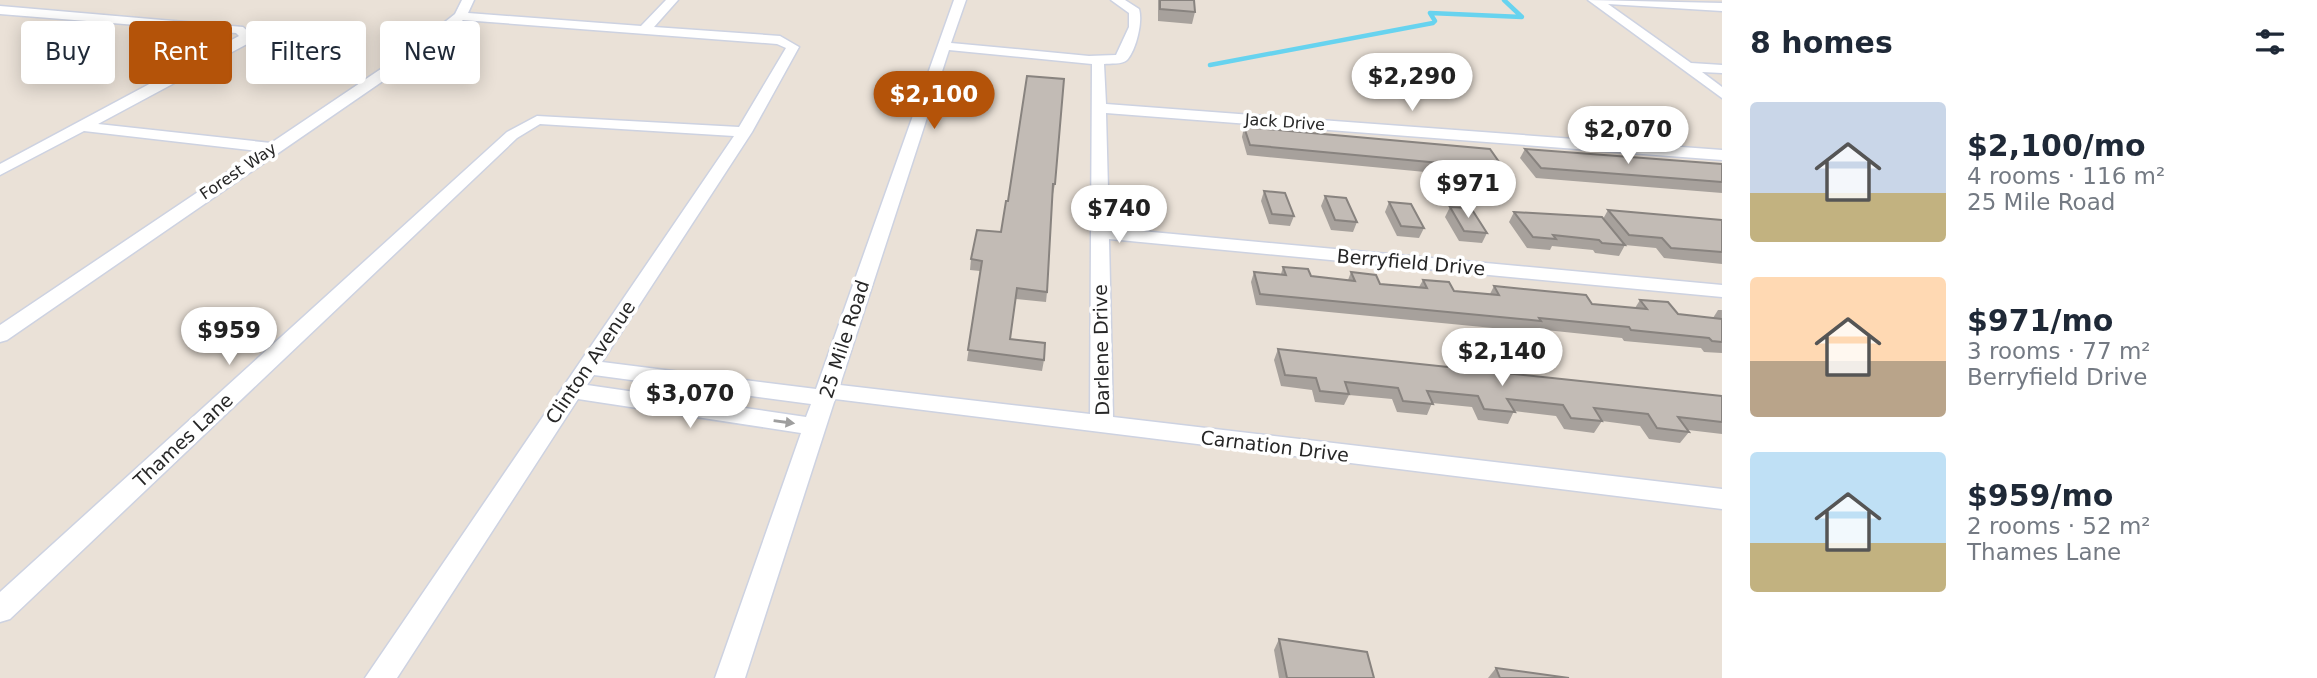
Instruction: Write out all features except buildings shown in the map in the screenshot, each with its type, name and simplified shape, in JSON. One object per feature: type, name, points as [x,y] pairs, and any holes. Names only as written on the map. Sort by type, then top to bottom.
[{"type":"street","name":"Forest Way","points":[[0,335],[421,49],[460,16],[468,0]]},
{"type":"street","points":[[460,16],[645,29],[672,0]]},
{"type":"street","name":"25 Mile Road","points":[[730,678],[827,395],[863,278],[960,0]]},
{"type":"street","points":[[944,46],[1063,58],[1121,59],[1135,27],[1135,12],[1117,0]]},
{"type":"street","points":[[1594,0],[1722,7]]},
{"type":"street","points":[[1594,0],[1637,28],[1722,94]]},
{"type":"street","points":[[0,10],[239,30],[246,35],[242,41],[0,170]]},
{"type":"street","name":"Clinton Avenue","points":[[380,678],[744,132],[793,47],[789,43],[645,29]]},
{"type":"street","name":"Darlene Drive","points":[[1098,65],[1102,425]]},
{"type":"street","points":[[1688,67],[1722,69]]},
{"type":"street","name":"Jack Drive","points":[[1100,108],[1722,155]]},
{"type":"street","name":"Thames Lane","points":[[0,610],[512,135],[537,120],[744,132]]},
{"type":"street","points":[[85,127],[273,148]]},
{"type":"street","name":"Berryfield Drive","points":[[1099,233],[1722,291]]},
{"type":"street","name":"Carnation Drive","points":[[587,367],[1722,499]]},
{"type":"street","points":[[571,390],[816,427]]},
{"type":"waterway","points":[[1210,65],[1433,23],[1435,21],[1430,13],[1522,17],[1504,0]]}]
